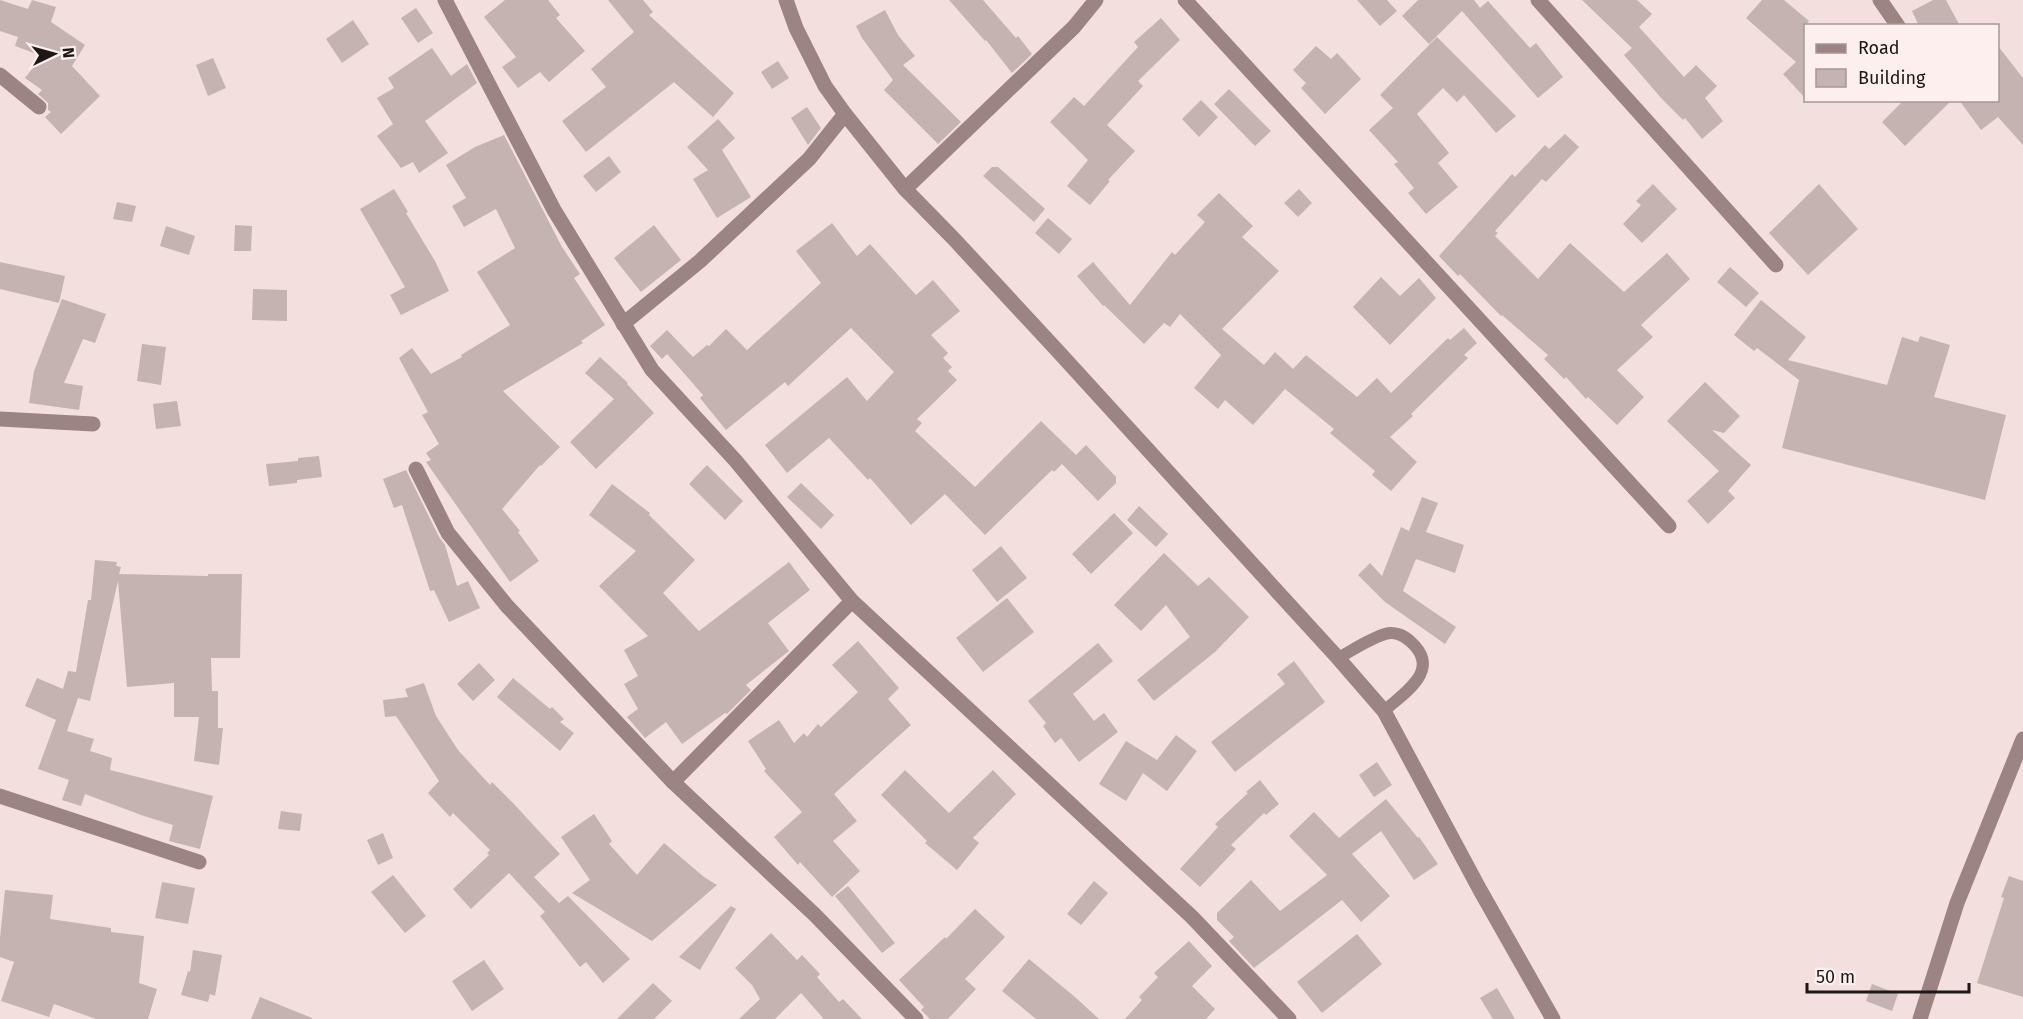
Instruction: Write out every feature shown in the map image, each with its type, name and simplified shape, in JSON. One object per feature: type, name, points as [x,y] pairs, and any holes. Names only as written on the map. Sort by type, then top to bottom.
[{"type":"street","points":[[445,0],[554,210],[652,370],[735,460],[852,601],[1192,917],[1289,1019]]},
{"type":"street","points":[[786,0],[796,28],[825,86],[905,189],[1047,339],[1384,711],[1480,890],[1553,1019]]},
{"type":"street","points":[[905,189],[1074,27],[1096,0]]},
{"type":"street","points":[[1185,0],[1670,526]]},
{"type":"street","points":[[1538,0],[1776,265]]},
{"type":"street","points":[[1880,0],[1897,24]]},
{"type":"street","points":[[0,75],[39,107]]},
{"type":"street","points":[[623,324],[700,261],[801,166],[845,114]]},
{"type":"street","points":[[0,419],[93,424]]},
{"type":"street","points":[[416,469],[448,533],[507,606],[673,782],[814,915],[916,1019]]},
{"type":"street","points":[[673,782],[852,601]]},
{"type":"street","points":[[1920,1019],[1957,903],[2023,740]]},
{"type":"street","points":[[0,796],[199,862]]},
{"type":"lane","points":[[1338,658],[1385,634],[1396,633],[1406,638],[1419,650],[1423,666],[1419,680],[1384,711]]},
{"type":"building","points":[[0,0],[28,9],[32,0],[56,7],[51,22],[85,45],[72,66],[100,96],[61,134],[45,117],[51,112],[48,110],[48,103],[38,94],[42,90],[25,78],[42,56],[15,46],[18,37],[0,31]]},
{"type":"building","points":[[505,0],[548,0],[560,15],[556,18],[585,51],[549,82],[540,72],[518,88],[502,67],[516,57],[484,17]]},
{"type":"building","points":[[608,0],[643,0],[653,12],[649,15],[734,93],[713,117],[674,82],[586,152],[562,121],[606,87],[591,69],[634,32]]},
{"type":"building","points":[[949,0],[983,0],[1032,54],[1012,73],[986,40]]},
{"type":"building","points":[[1357,0],[1387,0],[1397,11],[1380,26]]},
{"type":"building","points":[[1418,0],[1474,0],[1480,8],[1488,1],[1530,48],[1536,43],[1563,77],[1538,98],[1462,11],[1429,44],[1402,16]]},
{"type":"building","points":[[1582,0],[1637,0],[1652,14],[1639,27],[1684,77],[1696,65],[1717,86],[1705,98],[1723,121],[1702,139],[1685,118],[1683,120],[1662,99],[1624,55],[1632,48]]},
{"type":"building","points":[[1762,0],[1784,0],[1809,21],[1804,24],[1804,97],[1783,74],[1796,62],[1746,18]]},
{"type":"building","points":[[1933,0],[1946,0],[1959,24],[1918,24],[1912,11]]},
{"type":"building","points":[[416,8],[433,33],[418,43],[401,18]]},
{"type":"building","points":[[885,10],[898,35],[915,56],[903,65],[961,122],[938,144],[884,90],[893,80],[862,38],[856,26]]},
{"type":"building","points":[[1161,18],[1180,40],[1138,81],[1143,86],[1107,125],[1135,151],[1108,180],[1110,181],[1090,205],[1067,186],[1088,160],[1050,122],[1074,97],[1084,106],[1138,47],[1134,42]]},
{"type":"building","points":[[353,20],[369,44],[342,63],[326,39]]},
{"type":"building","points":[[1437,37],[1516,116],[1496,133],[1464,95],[1457,102],[1443,88],[1417,114],[1449,153],[1438,163],[1458,187],[1426,214],[1408,193],[1414,188],[1394,164],[1398,162],[1369,130],[1393,108],[1380,95]]},
{"type":"building","points":[[1316,46],[1331,59],[1337,53],[1361,79],[1325,114],[1301,88],[1306,83],[1293,70]]},
{"type":"building","points":[[1999,47],[2023,78],[2023,145],[1998,117],[1981,130],[1960,102],[1999,102]]},
{"type":"building","points":[[432,48],[451,76],[467,64],[477,83],[425,121],[448,153],[419,173],[413,162],[401,168],[377,136],[393,124],[377,98],[394,88],[388,78]]},
{"type":"building","points":[[213,58],[226,88],[208,96],[196,65]]},
{"type":"building","points":[[778,61],[789,78],[772,89],[761,72]]},
{"type":"building","points":[[1229,89],[1271,131],[1255,146],[1214,104]]},
{"type":"building","points":[[1201,100],[1218,117],[1199,137],[1182,119]]},
{"type":"building","points":[[1902,102],[1950,102],[1905,146],[1882,122]]},
{"type":"building","points":[[807,107],[821,128],[808,145],[791,118]]},
{"type":"building","points":[[718,119],[735,138],[722,150],[751,197],[717,218],[693,179],[708,170],[687,147]]},
{"type":"building","points":[[1565,134],[1579,147],[1546,182],[1542,179],[1495,231],[1498,233],[1495,236],[1538,279],[1570,243],[1624,292],[1667,253],[1690,279],[1641,325],[1653,337],[1617,370],[1644,397],[1617,425],[1544,359],[1548,355],[1501,316],[1439,256],[1512,174],[1515,177],[1545,145],[1549,149]]},
{"type":"building","points":[[504,135],[562,247],[580,274],[574,278],[605,325],[581,341],[583,343],[503,391],[560,447],[540,465],[502,509],[520,531],[518,532],[539,561],[510,582],[426,462],[431,460],[426,453],[439,444],[422,415],[428,412],[399,358],[412,348],[431,374],[462,357],[461,355],[510,325],[477,272],[515,248],[496,209],[464,227],[452,206],[466,198],[446,165],[475,147]]},
{"type":"building","points":[[609,156],[621,172],[596,192],[583,176]]},
{"type":"building","points":[[992,167],[998,167],[1045,209],[1034,222],[983,176]]},
{"type":"building","points":[[1653,184],[1677,209],[1642,243],[1623,224],[1641,205],[1636,201]]},
{"type":"building","points":[[1819,184],[1858,229],[1808,275],[1769,233]]},
{"type":"building","points":[[394,189],[435,261],[449,291],[401,315],[390,295],[405,287],[360,209]]},
{"type":"building","points":[[1299,189],[1312,203],[1298,217],[1284,203]]},
{"type":"building","points":[[1219,193],[1253,226],[1242,237],[1279,271],[1222,329],[1264,365],[1275,352],[1293,369],[1306,355],[1357,397],[1377,378],[1391,393],[1448,338],[1450,340],[1464,328],[1477,343],[1464,355],[1468,358],[1390,437],[1417,462],[1391,491],[1372,475],[1375,471],[1330,433],[1334,429],[1285,389],[1253,425],[1225,400],[1218,409],[1194,388],[1221,355],[1180,314],[1170,327],[1164,323],[1144,344],[1103,306],[1077,276],[1093,262],[1130,305],[1172,252],[1175,255],[1205,222],[1197,215]]},
{"type":"building","points":[[117,202],[136,206],[132,222],[113,219]]},
{"type":"building","points":[[1048,218],[1072,239],[1059,254],[1035,233]]},
{"type":"building","points":[[832,223],[857,256],[870,244],[916,295],[933,280],[960,311],[931,335],[948,353],[943,358],[952,367],[948,371],[957,380],[917,419],[922,423],[915,431],[975,487],[1041,421],[1076,455],[1086,445],[1116,477],[1116,483],[1098,501],[1062,464],[1054,472],[1052,470],[985,535],[945,494],[911,525],[870,478],[868,480],[829,438],[787,473],[765,445],[847,377],[867,401],[894,372],[851,328],[788,386],[785,382],[726,430],[700,398],[703,395],[667,354],[662,359],[650,346],[667,330],[693,357],[707,345],[709,346],[726,329],[747,350],[821,283],[796,251]]},
{"type":"building","points":[[235,225],[252,226],[251,251],[234,251]]},
{"type":"building","points":[[654,225],[681,260],[641,292],[614,258]]},
{"type":"building","points":[[166,226],[195,236],[189,255],[160,246]]},
{"type":"building","points":[[0,262],[65,276],[59,303],[0,289]]},
{"type":"building","points":[[1730,267],[1759,293],[1746,307],[1717,282]]},
{"type":"building","points":[[1381,277],[1400,296],[1419,278],[1436,298],[1390,345],[1353,307]]},
{"type":"building","points":[[253,289],[287,290],[287,321],[252,320]]},
{"type":"building","points":[[62,299],[106,314],[95,343],[83,339],[64,383],[83,386],[79,410],[29,403],[34,371]]},
{"type":"building","points":[[1761,300],[1806,337],[1788,360],[1887,385],[1902,337],[1918,342],[1920,336],[1950,345],[1934,397],[2006,415],[1985,500],[1782,448],[1799,380],[1757,348],[1754,351],[1734,335]]},
{"type":"building","points":[[142,344],[166,347],[161,385],[137,381]]},
{"type":"building","points":[[600,357],[628,383],[654,413],[596,469],[570,442],[614,399],[585,373]]},
{"type":"building","points":[[1705,382],[1740,416],[1724,433],[1712,430],[1751,465],[1728,491],[1735,498],[1708,524],[1687,501],[1719,471],[1667,421]]},
{"type":"building","points":[[177,401],[181,426],[156,429],[153,404]]},
{"type":"building","points":[[319,456],[322,477],[269,486],[266,464],[298,461],[298,458]]},
{"type":"building","points":[[707,465],[743,501],[725,520],[689,484]]},
{"type":"building","points":[[406,470],[445,545],[457,586],[468,581],[480,608],[449,622],[434,590],[430,591],[402,505],[394,508],[383,479]]},
{"type":"building","points":[[801,483],[834,515],[821,529],[787,497]]},
{"type":"building","points":[[612,484],[650,513],[649,515],[695,560],[663,593],[699,631],[789,562],[810,590],[768,623],[789,651],[746,685],[751,690],[727,714],[725,713],[682,744],[666,722],[645,738],[627,717],[638,709],[624,684],[638,676],[624,650],[648,636],[599,586],[636,551],[589,515]]},
{"type":"building","points":[[1422,497],[1438,503],[1426,532],[1464,545],[1455,573],[1416,559],[1403,591],[1456,627],[1445,644],[1385,602],[1358,575],[1370,563],[1382,576],[1401,527],[1409,531]]},
{"type":"building","points":[[1139,506],[1168,534],[1156,547],[1127,520]]},
{"type":"building","points":[[1114,513],[1133,533],[1091,574],[1072,554]]},
{"type":"building","points":[[1001,546],[1027,578],[997,602],[972,570]]},
{"type":"building","points":[[1164,553],[1198,586],[1209,577],[1249,617],[1215,652],[1154,701],[1137,680],[1190,637],[1166,605],[1141,631],[1114,605]]},
{"type":"building","points":[[95,560],[117,562],[116,566],[121,567],[119,574],[208,576],[208,574],[242,574],[240,658],[211,658],[212,691],[218,691],[218,728],[223,728],[219,765],[194,761],[199,717],[174,717],[174,683],[127,687],[118,581],[90,701],[78,698],[67,731],[94,739],[90,751],[112,758],[110,770],[213,796],[200,849],[169,841],[173,825],[85,794],[81,806],[62,800],[69,780],[38,769],[56,720],[25,706],[37,678],[63,689],[68,671],[76,672],[88,600],[91,600]]},
{"type":"building","points":[[1007,598],[1034,632],[983,672],[956,638]]},
{"type":"building","points":[[858,641],[899,688],[888,699],[911,725],[834,794],[857,821],[833,841],[860,871],[832,897],[800,862],[798,865],[774,837],[802,812],[764,771],[766,769],[748,741],[779,720],[794,743],[804,733],[807,737],[818,724],[821,727],[858,692],[832,665]]},
{"type":"building","points":[[1098,643],[1113,661],[1073,694],[1094,721],[1104,713],[1118,732],[1079,762],[1061,738],[1055,743],[1043,726],[1046,723],[1028,701]]},
{"type":"building","points":[[1294,661],[1325,702],[1235,772],[1211,742],[1285,684],[1277,674]]},
{"type":"building","points":[[479,663],[495,680],[473,701],[457,684]]},
{"type":"building","points":[[513,678],[550,709],[552,707],[564,719],[560,722],[574,733],[560,751],[497,697]]},
{"type":"building","points":[[424,683],[436,716],[458,750],[490,785],[492,782],[513,803],[560,854],[534,877],[559,903],[568,896],[630,959],[603,983],[586,962],[580,967],[540,916],[545,912],[509,873],[471,909],[453,889],[489,855],[487,853],[490,850],[453,813],[450,817],[428,793],[439,781],[396,716],[385,717],[383,700],[408,697],[405,689]]},
{"type":"building","points":[[1176,735],[1197,751],[1167,791],[1143,773],[1126,801],[1099,784],[1126,741],[1157,760]]},
{"type":"building","points":[[1377,762],[1392,785],[1374,797],[1359,775]]},
{"type":"building","points":[[905,770],[949,813],[993,770],[1016,794],[973,838],[979,843],[957,870],[925,843],[927,841],[881,795]]},
{"type":"building","points":[[1260,780],[1279,804],[1266,815],[1264,813],[1231,845],[1236,849],[1200,887],[1180,869],[1218,827],[1215,824]]},
{"type":"building","points":[[1386,799],[1419,837],[1438,864],[1414,880],[1381,831],[1352,854],[1390,896],[1361,922],[1342,900],[1254,968],[1229,941],[1234,937],[1217,920],[1217,913],[1251,880],[1280,911],[1327,875],[1289,836],[1314,812],[1339,838]]},
{"type":"building","points":[[281,811],[302,814],[300,831],[278,829]]},
{"type":"building","points":[[594,814],[612,841],[609,844],[637,875],[664,843],[704,877],[717,885],[652,941],[572,893],[590,880],[561,837]]},
{"type":"building","points":[[383,833],[393,858],[378,865],[367,840]]},
{"type":"building","points":[[393,875],[426,916],[405,933],[371,892]]},
{"type":"building","points":[[2009,876],[2023,881],[2023,997],[1977,983]]},
{"type":"building","points":[[1094,881],[1108,893],[1081,925],[1067,914]]},
{"type":"building","points":[[162,882],[195,888],[188,924],[155,918]]},
{"type":"building","points":[[848,886],[895,943],[882,953],[835,896]]},
{"type":"building","points":[[5,890],[53,895],[50,919],[111,928],[111,932],[144,936],[139,983],[157,989],[148,1019],[96,1019],[54,1004],[49,1017],[1,1001],[14,962],[0,957]]},
{"type":"building","points":[[731,906],[736,909],[700,970],[679,957]]},
{"type":"building","points":[[975,909],[1005,937],[965,979],[976,989],[948,1019],[930,1019],[921,1010],[924,1007],[899,980],[945,937],[946,939]]},
{"type":"building","points":[[771,933],[797,960],[802,955],[820,974],[817,977],[839,1002],[843,999],[862,1019],[822,1019],[801,993],[775,1019],[739,1019],[760,999],[752,985],[735,968]]},
{"type":"building","points":[[1357,934],[1382,964],[1322,1013],[1297,982]]},
{"type":"building","points":[[1189,941],[1212,966],[1192,986],[1215,1009],[1206,1019],[1125,1019],[1142,1000],[1139,997],[1158,977],[1154,973]]},
{"type":"building","points":[[193,950],[222,955],[215,996],[210,994],[208,1002],[181,995],[188,971],[190,972]]},
{"type":"building","points":[[1029,959],[1099,1019],[1036,1019],[1002,991]]},
{"type":"building","points":[[484,960],[504,989],[472,1011],[452,981]]},
{"type":"building","points":[[653,983],[672,1001],[654,1019],[617,1019]]},
{"type":"building","points":[[1872,984],[1898,994],[1892,1011],[1866,1001]]},
{"type":"building","points":[[1497,988],[1515,1019],[1493,1019],[1480,998]]},
{"type":"building","points":[[260,997],[312,1018],[312,1019],[251,1019]]}]
